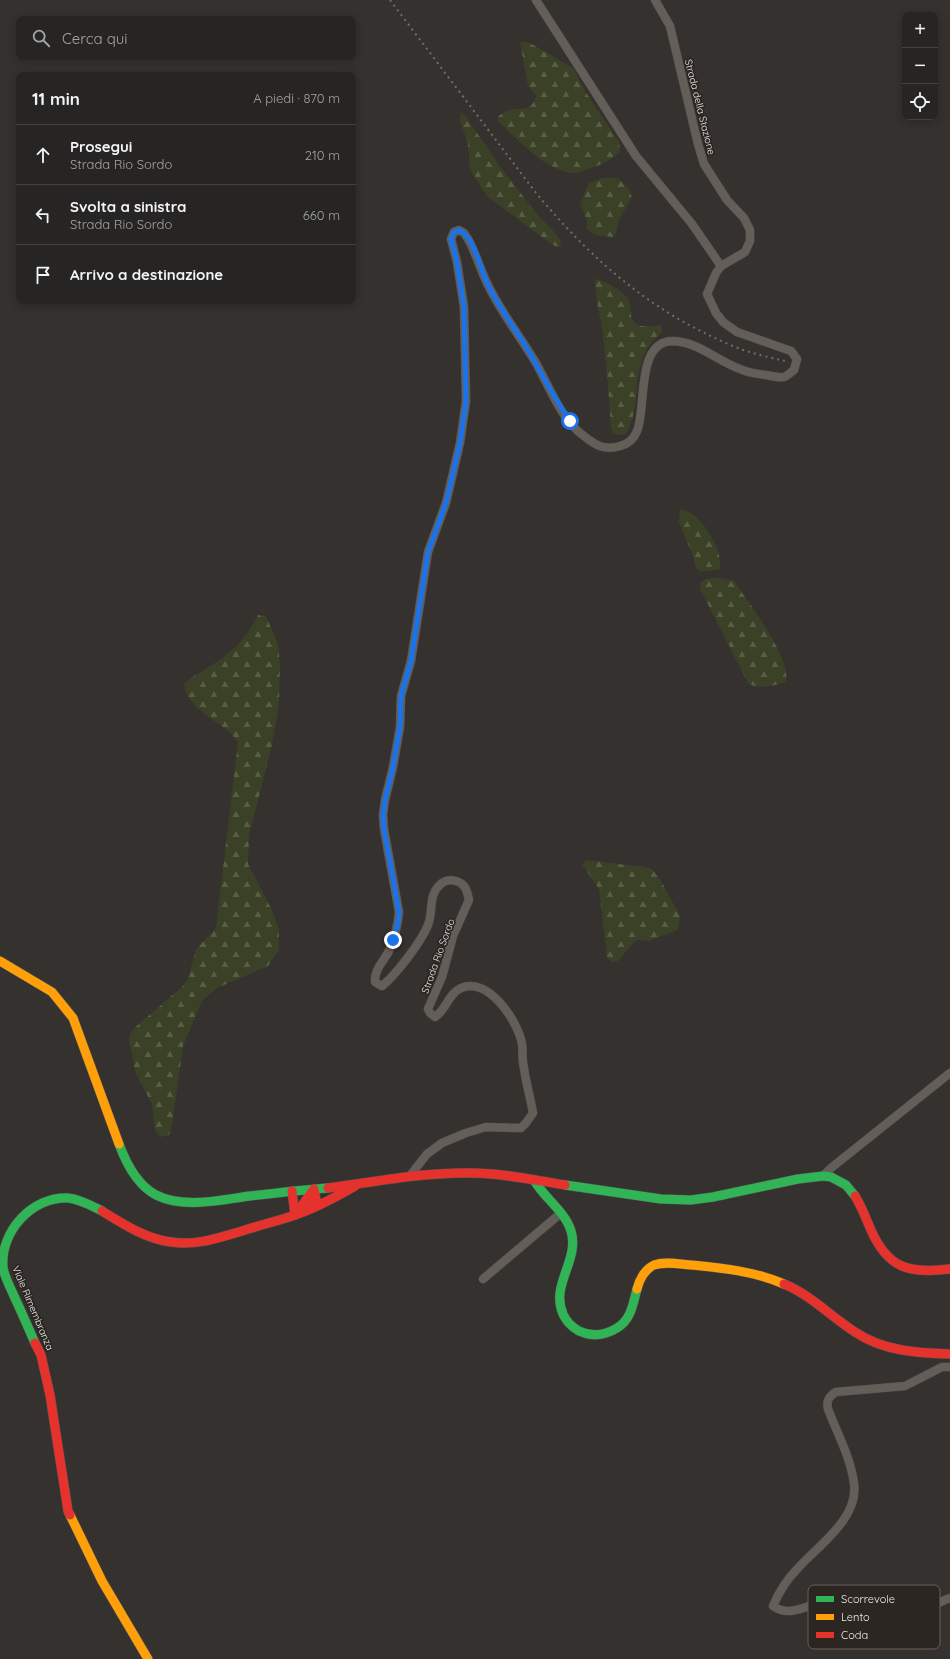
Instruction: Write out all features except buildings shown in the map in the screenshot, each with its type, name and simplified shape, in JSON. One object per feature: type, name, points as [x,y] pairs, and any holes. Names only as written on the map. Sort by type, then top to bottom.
[{"type":"street","points":[[536,0],[636,156],[692,224],[721,266]]},
{"type":"street","name":"Strada della Stazione","points":[[655,0],[670,26],[684,88],[704,164],[727,200],[744,218],[750,230],[750,241],[744,252],[721,266]]},
{"type":"street","name":"Strada Rio Sordo","points":[[409,1177],[427,1154],[442,1143],[476,1129],[486,1127],[521,1128],[533,1113],[523,1062],[522,1044],[513,1021],[495,997],[486,991],[469,986],[460,989],[452,995],[445,1008],[435,1017],[428,1009],[442,977],[454,936],[469,900],[464,886],[457,881],[449,880],[443,882],[432,895],[428,924],[411,952],[396,972],[382,986],[375,982],[374,976],[388,952],[398,923],[399,912],[384,829],[383,815],[400,727],[401,696],[411,661],[428,552],[446,503],[464,419],[466,401],[464,307],[457,262],[451,239],[454,232],[459,230],[464,233],[476,254],[487,283],[536,363],[558,404],[581,435],[597,446],[605,448],[625,445],[632,439],[637,431],[640,420],[644,380],[649,360],[655,349],[663,342],[674,341],[696,346],[739,369],[752,373],[784,377],[794,370],[797,359],[791,351],[737,332],[723,322],[716,313],[707,294],[716,273],[721,266]]},
{"type":"street","points":[[0,961],[52,992],[73,1018],[122,1150],[135,1175],[144,1186],[156,1195],[182,1202],[198,1202],[445,1173],[471,1173],[499,1175],[684,1200],[715,1197],[813,1177],[830,1176],[839,1180],[850,1188],[856,1196],[876,1242],[884,1254],[894,1263],[922,1271],[950,1269]]},
{"type":"street","points":[[824,1176],[831,1168],[950,1073]]},
{"type":"street","points":[[534,1180],[538,1189],[561,1213],[570,1228],[573,1240],[571,1256],[558,1294],[559,1306],[564,1317],[572,1326],[582,1332],[594,1335],[605,1334],[616,1330],[625,1322],[631,1311],[642,1276],[654,1265],[669,1263],[734,1270],[778,1281],[805,1294],[857,1334],[884,1346],[921,1353],[950,1354]]},
{"type":"street","name":"Viale Rimembranza","points":[[148,1659],[102,1581],[68,1511],[50,1395],[41,1355],[10,1288],[3,1267],[4,1247],[9,1234],[24,1215],[33,1207],[52,1199],[69,1198],[89,1204],[130,1228],[149,1236],[169,1242],[187,1244],[208,1241],[295,1215],[339,1196],[360,1184]]},
{"type":"street","points":[[312,1208],[316,1200],[314,1189]]},
{"type":"street","points":[[295,1215],[300,1211],[305,1199],[314,1189]]},
{"type":"street","points":[[292,1191],[295,1215]]},
{"type":"street","points":[[483,1279],[561,1213]]},
{"type":"street","points":[[808,1606],[788,1612],[779,1610],[773,1606],[788,1579],[798,1567],[828,1540],[849,1510],[854,1497],[854,1485],[851,1468],[828,1409],[827,1405],[829,1397],[836,1392],[905,1386],[942,1368],[950,1367]]},
{"type":"street","points":[[940,1601],[950,1598]]},
{"type":"green space","points":[[520,42],[527,42],[573,68],[585,91],[619,142],[620,152],[606,162],[582,172],[575,173],[563,171],[532,153],[498,121],[498,117],[505,111],[528,107],[534,101],[536,96],[528,86]]},
{"type":"green space","points":[[461,112],[499,165],[540,218],[551,228],[560,240],[561,247],[555,246],[540,236],[487,196],[470,170],[468,144],[460,120]]},
{"type":"green space","points":[[602,178],[618,178],[629,189],[632,198],[619,219],[616,234],[613,237],[595,235],[587,229],[587,220],[580,204],[589,183]]},
{"type":"green space","points":[[595,279],[614,287],[627,297],[635,323],[644,326],[661,325],[662,332],[651,344],[644,356],[640,369],[632,421],[626,434],[613,434],[611,428],[605,352],[596,297]]},
{"type":"green space","points":[[680,509],[688,511],[709,533],[718,552],[720,569],[701,572],[696,568],[693,556],[679,522]]},
{"type":"green space","points":[[719,578],[734,581],[758,616],[782,658],[786,671],[786,681],[761,687],[748,683],[700,589],[700,583],[706,579]]},
{"type":"green space","points":[[258,615],[266,616],[278,644],[280,664],[279,704],[272,745],[249,835],[248,864],[272,910],[279,929],[279,950],[268,966],[217,988],[202,1001],[183,1046],[172,1125],[169,1135],[160,1137],[155,1130],[152,1104],[135,1072],[129,1038],[132,1030],[183,986],[188,979],[196,949],[216,928],[238,742],[224,728],[192,702],[184,684],[234,648],[245,636]]},
{"type":"green space","points":[[587,860],[651,868],[660,879],[680,916],[678,930],[649,941],[636,940],[618,961],[612,962],[607,957],[599,889],[582,864]]},
{"type":"railway","points":[[390,0],[536,193],[601,262],[649,300],[703,332],[745,351],[785,361]]},
{"type":"traffic: fast","points":[[119,1144],[133,1173],[149,1191],[156,1195],[178,1202],[190,1203],[214,1201],[328,1188]]},
{"type":"traffic: fast","points":[[565,1185],[661,1199],[691,1200],[713,1197],[798,1179],[823,1176],[831,1177],[846,1185],[855,1196]]},
{"type":"traffic: fast","points":[[534,1180],[538,1187],[564,1217],[571,1231],[573,1242],[572,1252],[560,1293],[560,1303],[563,1314],[570,1324],[579,1331],[593,1335],[612,1331],[622,1325],[628,1316],[633,1306],[637,1289]]},
{"type":"traffic: fast","points":[[35,1343],[7,1282],[3,1267],[3,1254],[13,1229],[21,1218],[31,1209],[55,1199],[68,1198],[77,1200],[102,1211]]},
{"type":"traffic: slow","points":[[0,961],[52,992],[73,1018],[119,1144]]},
{"type":"traffic: slow","points":[[637,1289],[639,1282],[648,1269],[654,1265],[667,1263],[714,1267],[738,1271],[761,1276],[784,1284]]},
{"type":"traffic: slow","points":[[70,1515],[102,1581],[148,1659]]},
{"type":"traffic: jam","points":[[328,1188],[417,1176],[453,1173],[494,1174],[565,1185]]},
{"type":"traffic: jam","points":[[102,1211],[118,1221],[153,1238],[171,1242],[189,1243],[207,1241],[295,1215],[318,1206],[355,1186]]},
{"type":"traffic: jam","points":[[295,1215],[314,1189],[316,1200],[312,1208]]},
{"type":"traffic: jam","points":[[292,1191],[295,1215]]},
{"type":"traffic: jam","points":[[855,1196],[878,1243],[893,1261],[912,1269],[950,1269]]},
{"type":"traffic: jam","points":[[784,1284],[812,1300],[855,1332],[877,1343],[913,1352],[950,1354]]},
{"type":"traffic: jam","points":[[35,1343],[41,1355],[50,1395],[68,1511],[70,1515]]},
{"type":"route","points":[[393,940],[398,923],[399,912],[393,872],[384,829],[383,815],[385,800],[400,727],[401,696],[411,661],[428,552],[435,529],[446,503],[460,443],[466,401],[464,307],[457,262],[451,239],[454,232],[459,230],[468,238],[487,283],[536,363],[558,404],[570,421]]}]
